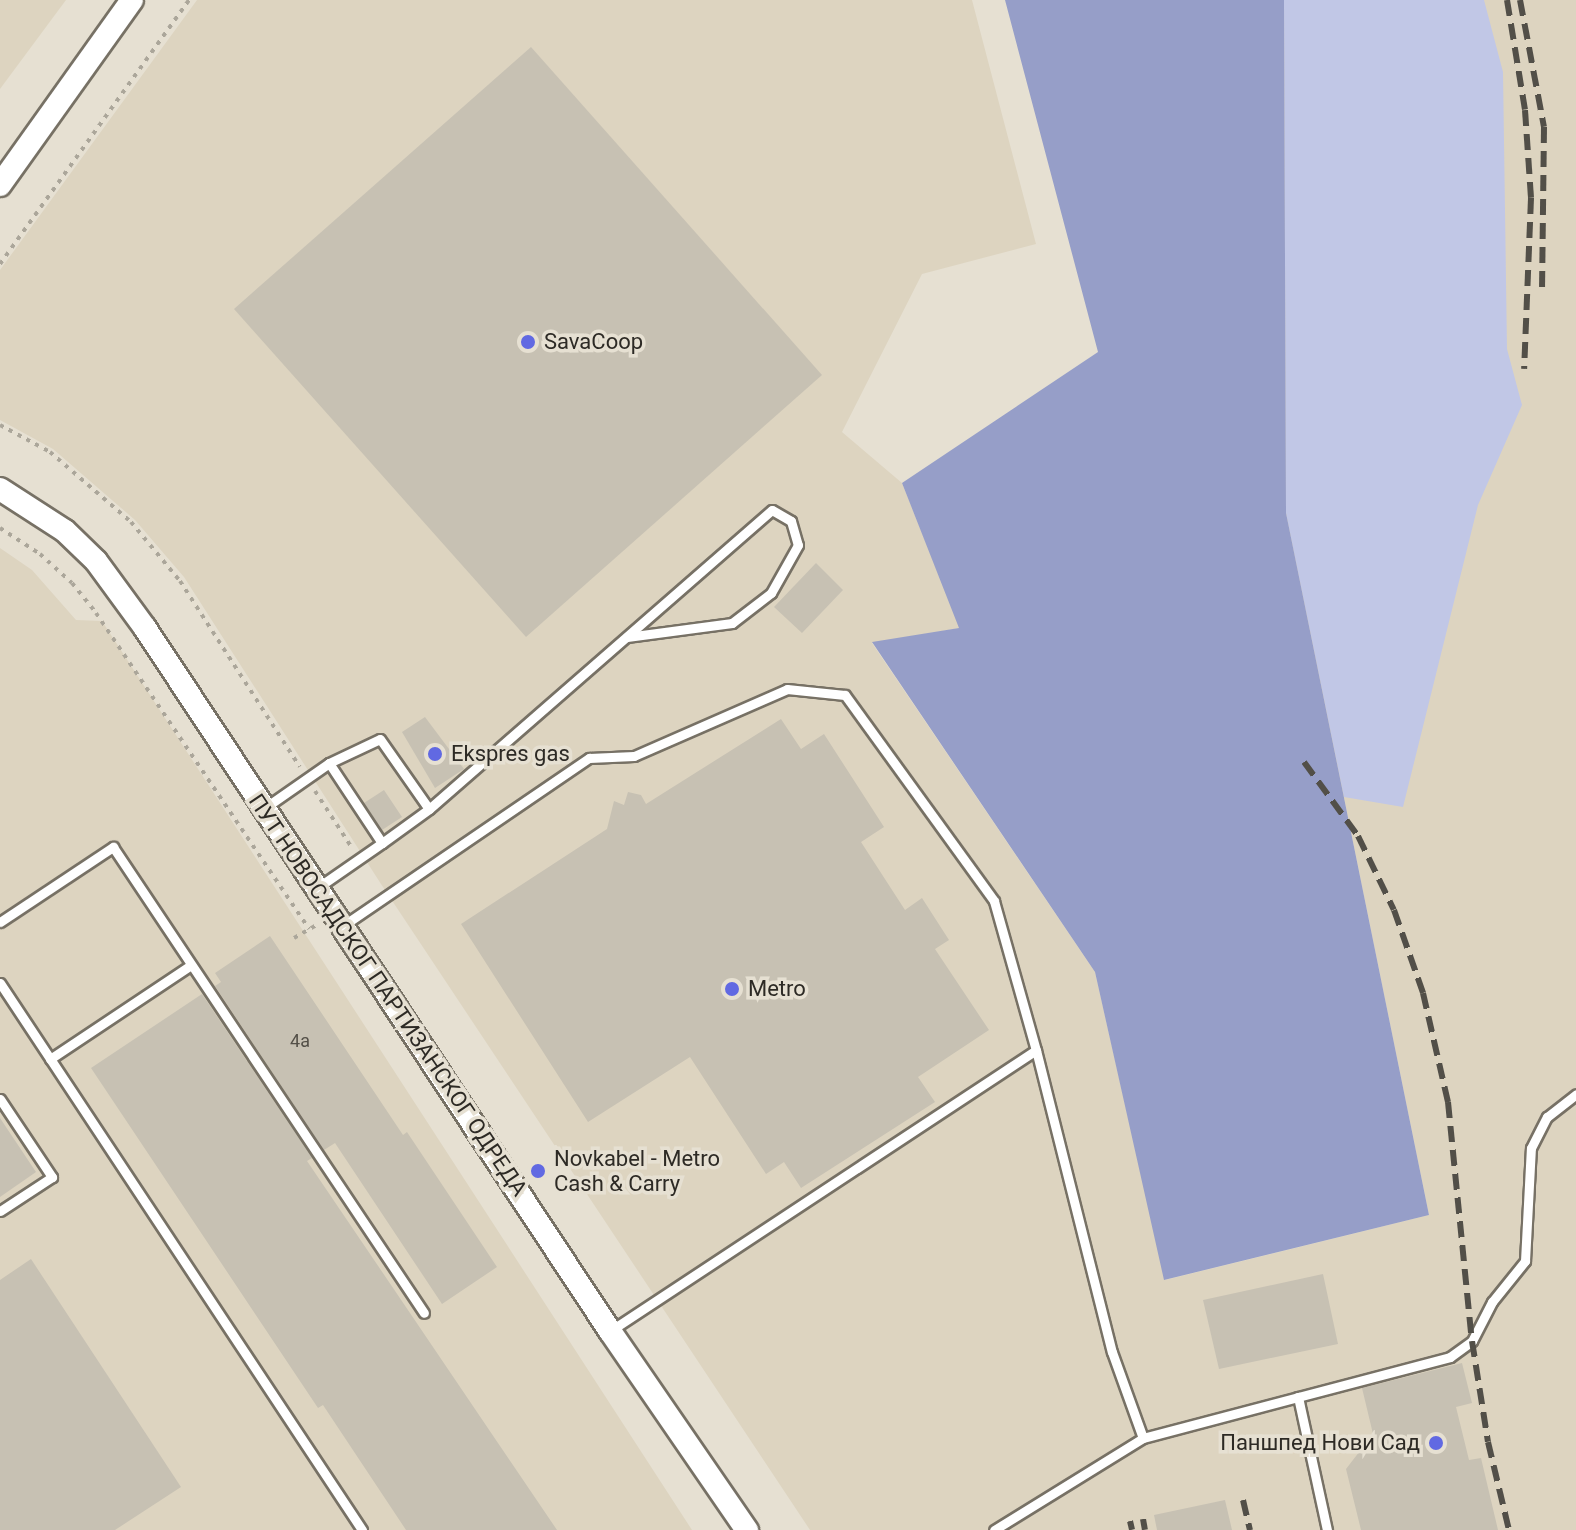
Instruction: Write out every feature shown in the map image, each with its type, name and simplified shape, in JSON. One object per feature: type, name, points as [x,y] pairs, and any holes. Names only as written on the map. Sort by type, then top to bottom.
[{"type":"street","points":[[0,185],[132,0]]},
{"type":"street","name":"ПУТ НОВОСАДСКОГ ПАРТИЗАНСКОГ ОДРЕДА","points":[[0,489],[65,531],[96,561],[145,628],[610,1331],[747,1530]]},
{"type":"lane","points":[[317,888],[429,809],[772,510],[791,521],[798,545],[771,593],[732,623],[627,637]]},
{"type":"lane","points":[[342,926],[589,758],[634,756],[787,689],[845,695],[994,901],[1036,1050],[1112,1352],[1143,1438]]},
{"type":"lane","points":[[264,808],[329,763],[380,739],[429,809]]},
{"type":"lane","points":[[329,763],[382,843]]},
{"type":"lane","points":[[0,922],[113,847],[424,1313]]},
{"type":"lane","points":[[50,1059],[191,965]]},
{"type":"lane","points":[[0,983],[362,1530]]},
{"type":"lane","points":[[610,1331],[1036,1050]]},
{"type":"lane","points":[[994,1530],[1143,1438],[1450,1357],[1472,1341],[1492,1302],[1525,1261],[1531,1148],[1547,1117],[1576,1094]]},
{"type":"lane","points":[[0,1099],[52,1177],[0,1211]]},
{"type":"lane","points":[[1298,1397],[1327,1530]]},
{"type":"path","points":[[0,264],[189,0]]},
{"type":"path","points":[[0,425],[50,452],[131,522],[180,581],[359,859]]},
{"type":"path","points":[[0,528],[40,554],[72,583],[96,613],[309,929]]},
{"type":"shaded area","points":[[0,0],[66,0],[0,89]]},
{"type":"shaded area","points":[[197,0],[972,0],[1036,244],[922,274],[842,432],[902,483],[960,628],[872,643],[1095,972],[1165,1280],[1429,1215],[1286,513],[1284,0],[1576,0],[1576,1530],[810,1530],[381,884],[184,577],[135,520],[53,449],[0,420],[0,270]]},
{"type":"shaded area","points":[[1005,0],[1284,0],[1286,513],[1429,1215],[1164,1280],[1095,972],[872,642],[959,628],[902,483],[1098,352]]},
{"type":"shaded area","points":[[1284,0],[1484,0],[1503,72],[1507,349],[1522,405],[1478,505],[1403,807],[1344,797],[1286,513]]},
{"type":"shaded area","points":[[0,548],[32,570],[76,620],[102,621],[692,1530],[0,1530]]},
{"type":"building","name":"SavaCoop","points":[[531,47],[822,375],[526,637],[234,309]]},
{"type":"building","points":[[816,563],[843,590],[802,633],[774,607]]},
{"type":"building","name":"Ekspres gas","points":[[425,717],[464,769],[435,788],[402,732]]},
{"type":"building","name":"Metro","points":[[781,719],[801,749],[824,734],[884,827],[861,842],[905,910],[922,898],[949,940],[935,949],[989,1030],[918,1077],[935,1102],[801,1188],[784,1162],[766,1174],[690,1057],[588,1122],[461,924],[607,829],[614,801],[624,805],[628,792],[641,795],[646,804]]},
{"type":"building","points":[[384,790],[402,817],[382,830],[364,803]]},
{"type":"building","points":[[270,936],[403,1135],[407,1132],[497,1267],[442,1304],[335,1143],[324,1150],[215,986],[221,982],[215,973]]},
{"type":"building","points":[[202,994],[312,1158],[307,1161],[557,1530],[406,1530],[323,1405],[318,1408],[91,1068]]},
{"type":"building","points":[[0,1118],[36,1172],[0,1197]]},
{"type":"building","points":[[31,1259],[181,1487],[115,1530],[0,1530],[0,1280]]},
{"type":"building","points":[[1323,1274],[1338,1344],[1219,1369],[1203,1300]]},
{"type":"building","name":"Паншпед Нови Сад","points":[[1462,1363],[1472,1403],[1456,1407],[1469,1460],[1481,1458],[1498,1530],[1361,1530],[1346,1469],[1373,1434],[1362,1388]]},
{"type":"building","points":[[1225,1500],[1232,1530],[1157,1530],[1154,1515]]},
{"type":"railway","points":[[1507,0],[1525,110],[1531,198],[1524,369]]},
{"type":"railway","points":[[1520,0],[1544,127],[1542,290]]},
{"type":"railway","points":[[1304,762],[1358,836],[1394,910],[1423,993],[1448,1102],[1472,1341],[1488,1442],[1509,1530]]},
{"type":"railway","points":[[1243,1500],[1250,1530]]},
{"type":"railway","points":[[1143,1519],[1145,1530]]},
{"type":"railway","points":[[1130,1521],[1132,1530]]},
{"type":"place","name":"SavaCoop","points":[[528,342]]},
{"type":"place","name":"Ekspres gas","points":[[435,754]]},
{"type":"place","name":"Metro","points":[[732,989]]},
{"type":"place","name":"Novkabel - Metro Cash & Carry","points":[[538,1171]]},
{"type":"place","name":"Паншпед Нови Сад","points":[[1436,1443]]}]
